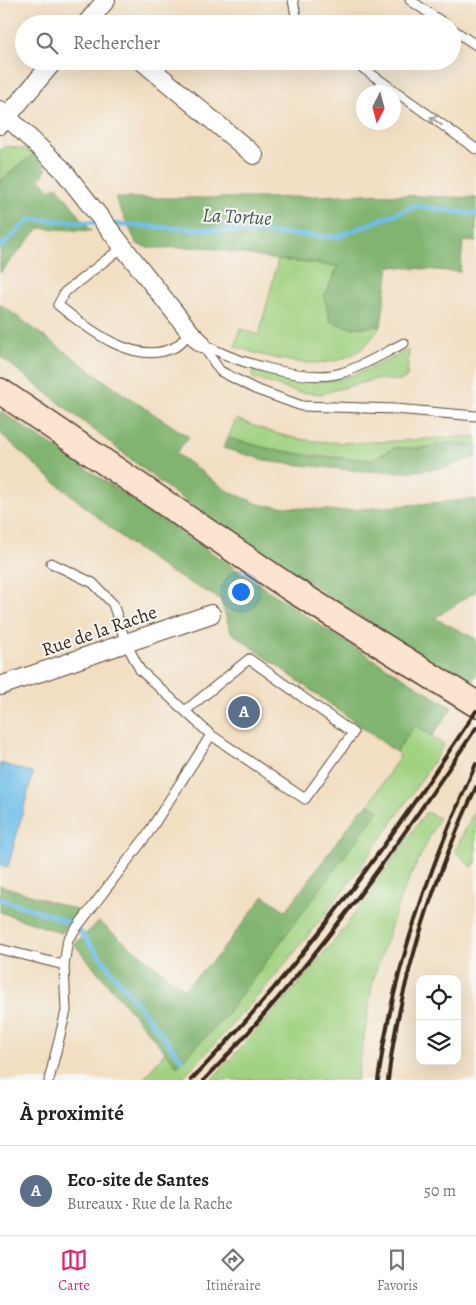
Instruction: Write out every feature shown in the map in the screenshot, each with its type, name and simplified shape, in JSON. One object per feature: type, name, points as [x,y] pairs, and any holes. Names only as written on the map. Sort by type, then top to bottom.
[{"type":"main road","points":[[0,372],[125,474]]},
{"type":"main road","points":[[0,391],[125,474],[290,588],[476,704]]},
{"type":"street","points":[[96,15],[106,0]]},
{"type":"street","points":[[46,70],[2,117],[62,169],[196,337]]},
{"type":"street","points":[[153,70],[254,155]]},
{"type":"street","name":"Rue de la Rache","points":[[0,686],[211,614]]},
{"type":"lane","points":[[293,0],[296,15]]},
{"type":"lane","points":[[410,0],[432,15]]},
{"type":"lane","points":[[461,35],[476,45]]},
{"type":"lane","points":[[366,70],[476,149]]},
{"type":"lane","points":[[120,241],[65,292],[58,305],[96,335],[144,353],[174,348],[196,337]]},
{"type":"lane","points":[[196,337],[216,352],[303,374],[322,375],[340,373],[360,366],[404,343]]},
{"type":"lane","points":[[196,337],[220,371],[255,389],[302,406],[395,409],[476,416]]},
{"type":"lane","points":[[51,563],[93,583],[113,604],[126,643],[140,670],[211,735],[305,799],[353,734],[249,659],[185,711]]},
{"type":"lane","points":[[49,1080],[66,1011],[64,965],[68,939],[147,835],[211,735]]},
{"type":"lane","points":[[0,949],[64,965]]},
{"type":"green space","points":[[6,146],[24,149],[34,154],[2,179],[0,184],[0,150]]},
{"type":"green space","points":[[34,154],[47,169],[40,179],[50,190],[57,186],[91,231],[39,228],[0,273],[0,184],[2,179]]},
{"type":"green space","points":[[367,194],[476,198],[476,242],[463,241],[460,272],[389,266],[381,326],[350,328],[330,321],[324,297],[338,266],[278,260],[204,247],[148,248],[137,244],[115,198],[270,198]]},
{"type":"green space","points":[[278,260],[338,266],[324,297],[350,328],[381,326],[361,350],[343,359],[312,363],[265,356],[235,347],[240,329],[259,335]]},
{"type":"green space","points":[[0,304],[116,389],[189,437],[176,453],[226,490],[261,505],[340,511],[476,499],[476,591],[435,618],[476,639],[476,675],[469,685],[389,636],[174,493],[0,356]]},
{"type":"green space","points":[[409,350],[407,377],[400,381],[376,379],[320,394],[297,392],[253,378],[252,372],[306,381],[334,380],[372,368]]},
{"type":"green space","points":[[0,411],[333,634],[452,708],[432,736],[415,725],[396,752],[231,632],[220,599],[168,571],[130,544],[43,472],[0,433]]},
{"type":"green space","points":[[236,419],[299,439],[365,442],[476,437],[476,445],[447,443],[423,448],[395,448],[371,460],[313,456],[270,449],[228,438]]},
{"type":"green space","points":[[228,438],[270,449],[313,456],[371,460],[395,448],[423,448],[447,443],[476,445],[476,457],[447,467],[410,472],[362,471],[272,462],[223,448]]},
{"type":"green space","points":[[415,725],[444,745],[415,790],[321,920],[253,1002],[180,1080],[143,1080],[165,1052],[177,1065],[223,1019],[378,810],[369,804],[400,756],[396,752]]},
{"type":"green space","points":[[369,804],[379,810],[223,1019],[177,1066],[74,944],[99,922],[184,989],[219,954],[264,896],[286,911],[359,812]]},
{"type":"green space","points":[[476,807],[476,863],[471,867],[455,851]]},
{"type":"green space","points":[[426,812],[439,818],[401,896],[373,980],[357,1080],[211,1080],[291,993],[342,931]]},
{"type":"green space","points":[[0,885],[79,911],[61,933],[0,912]]},
{"type":"water","points":[[0,763],[33,773],[8,867],[0,865]]},
{"type":"waterway","name":"La Tortue","points":[[111,224],[337,237],[415,206],[476,214]]},
{"type":"waterway","name":"La Tortue","points":[[0,247],[31,219],[100,223]]},
{"type":"waterway","points":[[0,899],[56,917],[77,928],[181,1059]]},
{"type":"railway","points":[[191,1080],[269,993],[342,902],[411,808],[476,711]]},
{"type":"railway","points":[[204,1080],[279,997],[314,954],[414,820],[476,728]]},
{"type":"railway","points":[[378,1080],[393,998],[415,918],[443,841],[476,764]]},
{"type":"railway","points":[[388,1080],[401,1004],[420,930],[460,822],[476,787]]},
{"type":"place","name":"Eco-site de Santes","points":[[244,712]]}]
